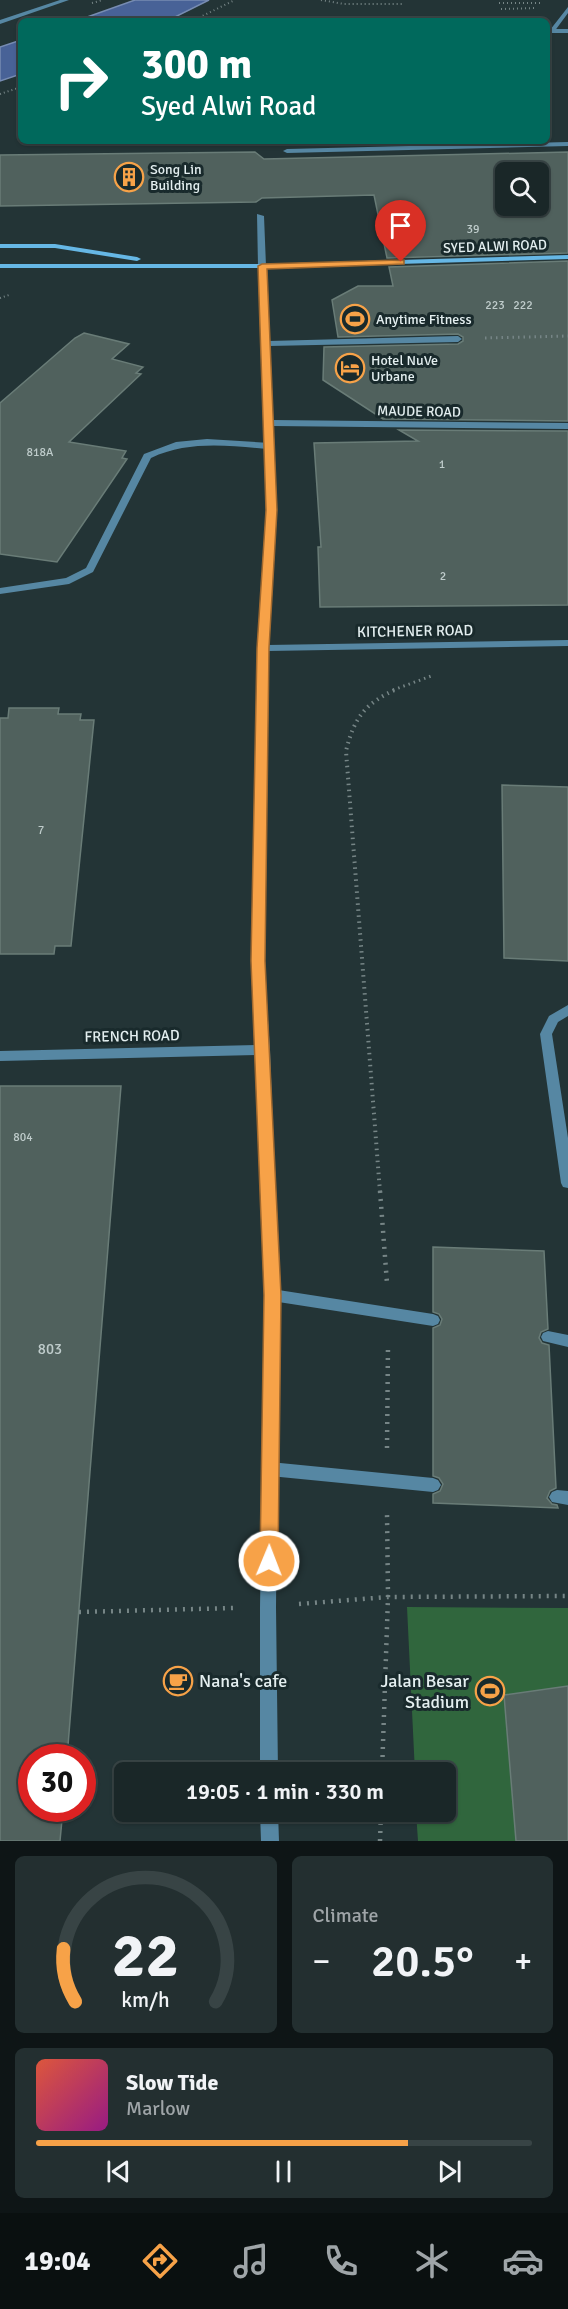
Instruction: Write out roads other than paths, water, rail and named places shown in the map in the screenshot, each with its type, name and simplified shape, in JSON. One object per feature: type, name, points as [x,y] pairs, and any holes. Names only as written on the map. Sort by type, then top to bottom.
[{"type":"street","points":[[0,22],[66,0]]},
{"type":"street","points":[[568,9],[552,31],[568,31]]},
{"type":"street","points":[[287,151],[568,144]]},
{"type":"street","points":[[260,216],[271,510],[263,648],[258,961],[264,1050],[273,1295],[268,1607],[269,1762]]},
{"type":"street","name":"SYED ALWI ROAD","points":[[0,246],[56,246],[171,265]]},
{"type":"street","name":"SYED ALWI ROAD","points":[[0,266],[262,266],[568,257]]},
{"type":"street","points":[[266,344],[458,339]]},
{"type":"street","name":"MAUDE ROAD","points":[[269,423],[568,426]]},
{"type":"street","points":[[0,591],[69,581],[90,570],[147,456],[165,446],[194,442],[270,447]]},
{"type":"street","name":"KITCHENER ROAD","points":[[263,648],[568,643]]},
{"type":"street","points":[[568,1010],[553,1019],[546,1034],[568,1183]]},
{"type":"street","name":"FRENCH ROAD","points":[[0,1056],[264,1050]]},
{"type":"street","points":[[273,1295],[433,1320]]},
{"type":"street","points":[[548,1337],[568,1341]]},
{"type":"street","points":[[270,1469],[433,1485]]},
{"type":"street","points":[[269,1822],[270,1841]]},
{"type":"water","points":[[135,0],[209,0],[173,18],[84,18]]},
{"type":"water","points":[[18,41],[18,75],[0,81],[0,47]]},
{"type":"place","name":"Song Lin Building","points":[[129,177]]},
{"type":"place","name":"Anytime Fitness","points":[[355,319]]},
{"type":"place","name":"Hotel NuVe Urbane","points":[[350,368]]},
{"type":"place","name":"Nana's cafe","points":[[178,1681]]},
{"type":"place","name":"Jalan Besar Stadium","points":[[490,1691]]}]
